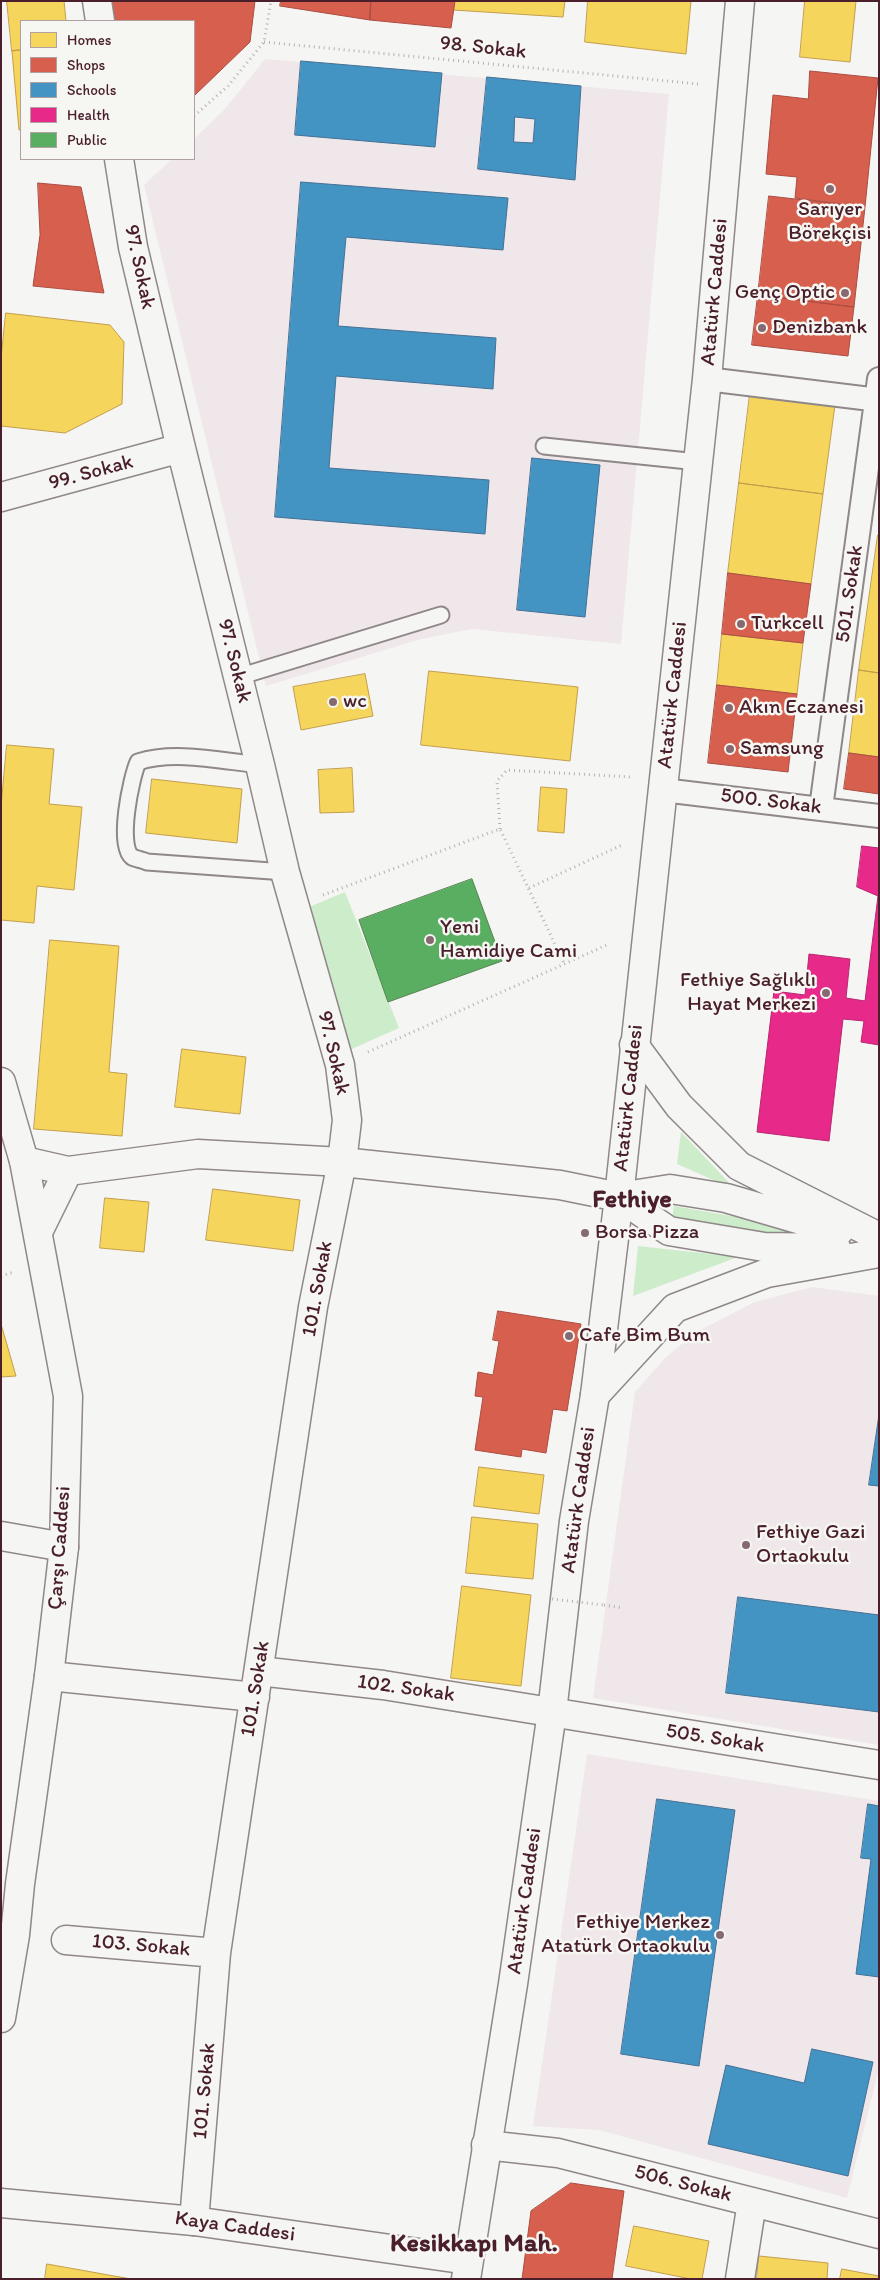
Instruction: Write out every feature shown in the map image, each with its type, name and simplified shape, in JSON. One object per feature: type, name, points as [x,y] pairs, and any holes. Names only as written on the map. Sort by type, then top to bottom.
[{"type":"street","points":[[97,1],[100,20]]},
{"type":"street","name":"Atatürk Caddesi","points":[[467,2270],[514,1974],[552,1712],[574,1521],[595,1395],[619,1197],[634,1045],[708,378],[740,1]]},
{"type":"street","name":"97. Sokak","points":[[119,160],[134,247],[181,448],[285,872],[340,1065],[347,1120],[342,1162]]},
{"type":"street","points":[[708,378],[878,393]]},
{"type":"street","name":"501. Sokak","points":[[821,808],[878,393]]},
{"type":"street","name":"99. Sokak","points":[[1,498],[181,448]]},
{"type":"street","name":"500. Sokak","points":[[663,790],[879,816]]},
{"type":"street","points":[[634,1045],[679,1106],[739,1166],[879,1237]]},
{"type":"street","name":"Çarşı Caddesi","points":[[1,1082],[24,1161],[68,1396],[64,1547],[15,1934],[1,2018]]},
{"type":"street","points":[[24,1161],[68,1171],[198,1154],[342,1162],[542,1183],[619,1197],[670,1189],[726,1198],[879,1242]]},
{"type":"street","name":"101. Sokak","points":[[194,2221],[216,1953],[313,1307],[342,1162]]},
{"type":"street","points":[[38,1232],[68,1171]]},
{"type":"street","points":[[619,1197],[669,1230],[764,1247],[879,1249]]},
{"type":"street","points":[[595,1395],[675,1308],[767,1273],[879,1253]]},
{"type":"street","points":[[1,1536],[64,1547]]},
{"type":"street","name":"102. Sokak","points":[[49,1676],[257,1684],[383,1685],[552,1712]]},
{"type":"street","name":"505. Sokak","points":[[552,1712],[879,1765]]},
{"type":"street","name":"103. Sokak","points":[[66,1940],[216,1953]]},
{"type":"street","name":"506. Sokak","points":[[486,2145],[558,2153],[879,2234]]},
{"type":"street","points":[[740,2279],[752,2202]]},
{"type":"street","name":"Kaya Caddesi","points":[[1,2204],[194,2221],[467,2270]]},
{"type":"lane","points":[[544,446],[698,462]]},
{"type":"lane","points":[[238,677],[440,615]]},
{"type":"lane","points":[[260,765],[181,757],[153,757],[138,762],[131,778],[126,847],[132,857],[147,862],[285,872]]},
{"type":"path","points":[[195,115],[228,86],[264,42],[271,1]]},
{"type":"path","name":"98. Sokak","points":[[264,42],[698,84]]},
{"type":"path","points":[[564,963],[500,830],[497,781],[507,770],[631,777]]},
{"type":"path","points":[[294,906],[500,830]]},
{"type":"path","points":[[529,888],[622,845]]},
{"type":"path","points":[[340,1065],[609,944]]},
{"type":"path","points":[[552,1599],[623,1608]]},
{"type":"shaded area","points":[[265,59],[669,94],[621,644],[472,629],[421,639],[266,686],[144,185],[171,160],[195,160],[195,138],[224,110]]},
{"type":"shaded area","name":"Fethiye Gazi Ortaokulu","points":[[812,1287],[879,1296],[879,1745],[593,1698],[635,1392],[666,1357],[698,1331],[755,1302]]},
{"type":"shaded area","name":"Fethiye Merkez Atatürk Ortaokulu","points":[[587,1754],[879,1801],[879,2068],[847,2198],[599,2130],[533,2126]]},
{"type":"green space","points":[[345,892],[399,1028],[347,1051],[302,910]]},
{"type":"green space","points":[[681,1132],[736,1190],[677,1164]]},
{"type":"green space","points":[[674,1206],[811,1230],[808,1244],[672,1219]]},
{"type":"green space","points":[[638,1246],[738,1257],[633,1296]]},
{"type":"building: Homes","points":[[7,1],[64,1],[66,20],[20,20],[20,50],[12,51]]},
{"type":"building: Homes","points":[[455,1],[565,1],[563,17],[453,10]]},
{"type":"building: Homes","points":[[588,1],[691,1],[686,54],[585,42]]},
{"type":"building: Homes","points":[[805,1],[856,1],[850,62],[800,57]]},
{"type":"building: Homes","points":[[20,50],[20,130],[19,130],[12,51]]},
{"type":"building: Homes","points":[[6,313],[110,325],[124,342],[122,404],[65,433],[1,426],[1,359]]},
{"type":"building: Homes","points":[[750,394],[835,405],[823,494],[739,483]]},
{"type":"building: Homes","points":[[739,483],[823,494],[811,584],[728,573]]},
{"type":"building: Homes","points":[[879,535],[879,673],[859,670]]},
{"type":"building: Homes","points":[[722,634],[803,643],[797,694],[717,685]]},
{"type":"building: Homes","points":[[859,670],[879,673],[879,757],[849,753]]},
{"type":"building: Homes","points":[[429,671],[578,687],[570,761],[421,745]]},
{"type":"building: Homes","name":"wc","points":[[365,674],[373,716],[301,730],[293,687]]},
{"type":"building: Homes","points":[[7,745],[54,749],[49,804],[82,807],[74,890],[37,886],[34,923],[1,920],[1,807]]},
{"type":"building: Homes","points":[[352,768],[354,812],[320,813],[318,770]]},
{"type":"building: Homes","points":[[152,779],[242,789],[237,843],[146,833]]},
{"type":"building: Homes","points":[[541,787],[567,789],[564,833],[538,831]]},
{"type":"building: Homes","points":[[50,940],[119,946],[109,1072],[127,1074],[122,1136],[34,1129]]},
{"type":"building: Homes","points":[[182,1049],[246,1057],[240,1114],[175,1107]]},
{"type":"building: Homes","points":[[213,1189],[300,1200],[293,1251],[206,1240]]},
{"type":"building: Homes","points":[[105,1198],[149,1202],[144,1252],[100,1248]]},
{"type":"building: Homes","points":[[1,1324],[16,1376],[1,1377]]},
{"type":"building: Homes","points":[[479,1467],[544,1475],[539,1514],[474,1506]]},
{"type":"building: Homes","points":[[472,1517],[538,1524],[533,1579],[466,1573]]},
{"type":"building: Homes","points":[[462,1586],[531,1595],[521,1686],[451,1678]]},
{"type":"building: Homes","points":[[634,2226],[709,2241],[702,2279],[691,2279],[626,2266]]},
{"type":"building: Homes","points":[[759,2256],[828,2263],[827,2279],[757,2279]]},
{"type":"building: Homes","points":[[47,2264],[131,2279],[45,2279]]},
{"type":"building: Homes","points":[[842,2269],[879,2276],[879,2279],[840,2279]]},
{"type":"building: Shops","points":[[111,1],[255,1],[250,42],[195,95],[195,20],[115,20]]},
{"type":"building: Shops","points":[[281,1],[371,1],[370,20],[280,6]]},
{"type":"building: Shops","points":[[371,1],[455,1],[451,28],[370,20]]},
{"type":"building: Shops","points":[[810,71],[878,78],[865,207],[795,198],[797,177],[766,174],[773,95],[808,99]]},
{"type":"building: Shops","points":[[38,183],[81,187],[104,293],[33,286],[40,235]]},
{"type":"building: Shops","points":[[769,196],[865,207],[854,307],[758,295]]},
{"type":"building: Shops","points":[[758,295],[854,307],[848,356],[752,345]]},
{"type":"building: Shops","points":[[728,573],[811,584],[803,643],[722,634]]},
{"type":"building: Shops","points":[[717,685],[797,694],[788,772],[708,763]]},
{"type":"building: Shops","points":[[849,753],[879,757],[879,794],[844,789]]},
{"type":"building: Shops","points":[[498,1311],[581,1324],[567,1411],[553,1409],[546,1453],[522,1449],[521,1457],[475,1450],[483,1397],[475,1396],[478,1372],[493,1375],[499,1341],[493,1340]]},
{"type":"building: Shops","points":[[571,2183],[624,2191],[612,2279],[522,2279],[531,2211]]},
{"type":"building: Schools","points":[[301,61],[442,73],[435,147],[295,135]]},
{"type":"building: Schools","points":[[487,77],[581,86],[575,180],[478,169]],"holes":[[[515,117],[535,119],[533,143],[514,142]]]},
{"type":"building: Schools","points":[[301,182],[508,198],[503,250],[346,237],[338,326],[496,338],[493,389],[336,376],[329,468],[489,480],[485,534],[275,517]]},
{"type":"building: Schools","points":[[532,458],[600,465],[585,617],[517,610]]},
{"type":"building: Schools","points":[[879,1415],[879,1486],[869,1485]]},
{"type":"building: Schools","points":[[738,1597],[879,1615],[879,1712],[726,1693]]},
{"type":"building: Schools","points":[[657,1799],[735,1810],[699,2066],[621,2054]]},
{"type":"building: Schools","points":[[868,1804],[879,1806],[879,1977],[856,1974],[871,1859],[861,1858]]},
{"type":"building: Schools","points":[[812,2049],[873,2062],[848,2176],[708,2144],[726,2065],[804,2083]]},
{"type":"building: Health","name":"Fethiye Sağlıklı Hayat Merkezi","points":[[862,846],[879,848],[879,1045],[861,1042],[864,1021],[843,1019],[829,1141],[757,1132],[774,991],[805,995],[809,954],[850,959],[846,998],[865,1001],[878,896],[857,887]]},
{"type":"building: Public","name":"Yeni Hamidiye Cami","points":[[472,879],[502,961],[388,1002],[359,920]]},
{"type":"place","name":"Sarıyer Börekçisi","points":[[830,189]]},
{"type":"place","name":"Genç Optic","points":[[845,293]]},
{"type":"place","name":"Denizbank","points":[[762,328]]},
{"type":"place","name":"Turkcell","points":[[741,624]]},
{"type":"place","name":"wc","points":[[333,702]]},
{"type":"place","name":"Akın Eczanesi","points":[[729,708]]},
{"type":"place","name":"Samsung","points":[[730,749]]},
{"type":"place","name":"Yeni Hamidiye Cami","points":[[430,940]]},
{"type":"place","name":"Fethiye Sağlıklı Hayat Merkezi","points":[[826,993]]},
{"type":"place","name":"Borsa Pizza","points":[[585,1233]]},
{"type":"place","name":"Cafe Bim Bum","points":[[569,1336]]},
{"type":"place","name":"Fethiye Gazi Ortaokulu","points":[[746,1545]]},
{"type":"place","name":"Fethiye Merkez Atatürk Ortaokulu","points":[[720,1935]]},
{"type":"district","name":"Fethiye","points":[[632,1200]]},
{"type":"district","name":"Kesikkapı Mah.","points":[[474,2244]]}]
